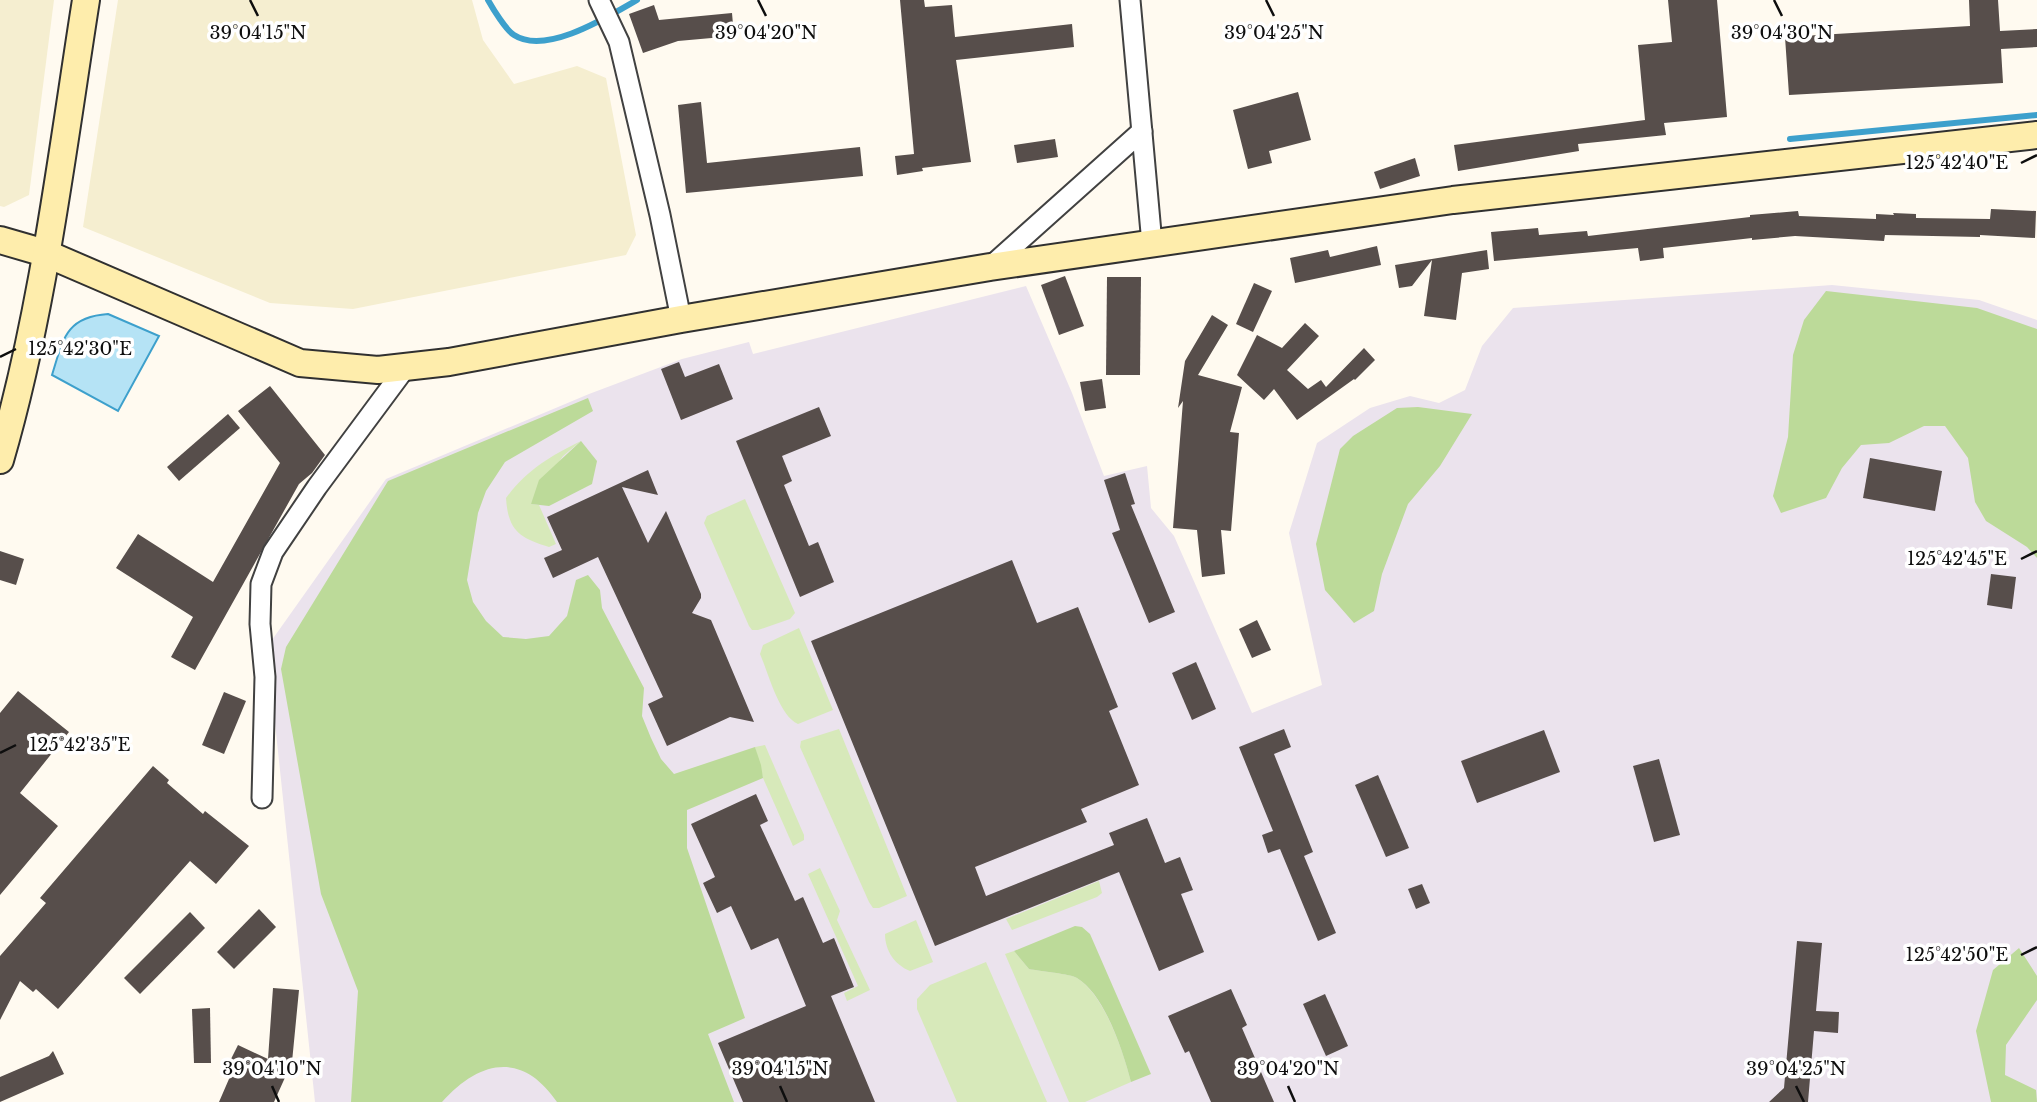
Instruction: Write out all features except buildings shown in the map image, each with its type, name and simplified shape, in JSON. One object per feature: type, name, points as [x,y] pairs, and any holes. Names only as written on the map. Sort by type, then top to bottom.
[{"type":"main road","points":[[0,460],[16,407],[45,253],[86,0]]},
{"type":"main road","points":[[0,240],[45,253],[300,363],[378,370],[462,360],[681,319],[990,267],[1453,200],[2037,135]]},
{"type":"street","points":[[1130,0],[1152,244]]},
{"type":"street","points":[[601,4],[619,42],[634,99],[681,319]]},
{"type":"street","points":[[990,267],[1142,131]]},
{"type":"street","points":[[262,798],[265,677],[260,624],[261,584],[273,552],[317,486],[406,367]]},
{"type":"shaded area","points":[[0,0],[54,0],[29,195],[4,207],[0,206]]},
{"type":"shaded area","points":[[118,0],[472,0],[483,40],[514,84],[577,66],[606,78],[636,235],[626,255],[353,309],[270,303],[83,227]]},
{"type":"shaded area","points":[[1832,285],[1979,300],[2037,320],[2037,1102],[315,1102],[267,647],[386,479],[589,394],[682,359],[749,342],[753,354],[1026,286],[1104,476],[1147,466],[1151,508],[1174,536],[1252,713],[1322,685],[1289,533],[1317,443],[1370,408],[1410,396],[1439,403],[1465,390],[1482,346],[1513,308]]},
{"type":"green space","points":[[1826,291],[1977,308],[2037,329],[2037,558],[2027,547],[1986,521],[1975,502],[1968,458],[1945,426],[1924,426],[1889,443],[1861,445],[1842,468],[1826,498],[1781,513],[1773,496],[1788,437],[1793,355],[1804,320]]},
{"type":"green space","points":[[588,398],[593,411],[505,462],[486,491],[478,513],[467,580],[473,602],[486,621],[503,637],[526,639],[549,636],[567,616],[576,580],[588,575],[600,590],[602,608],[644,688],[642,716],[651,738],[661,759],[674,774],[755,747],[763,778],[687,810],[687,848],[745,1018],[708,1034],[734,1102],[557,1102],[544,1086],[530,1075],[501,1067],[471,1077],[442,1102],[351,1102],[358,991],[321,894],[281,669],[286,647],[388,481]]},
{"type":"green space","points":[[1418,407],[1472,414],[1440,466],[1408,504],[1382,574],[1374,611],[1354,623],[1325,590],[1316,544],[1340,449],[1353,436],[1397,408]]},
{"type":"green space","points":[[581,441],[563,456],[531,504],[539,505],[556,544],[549,547],[530,540],[517,531],[509,518],[506,498],[522,479],[540,465]]},
{"type":"green space","points":[[581,441],[597,461],[592,484],[549,506],[531,504],[539,480]]},
{"type":"green space","points":[[745,499],[795,613],[790,619],[758,630],[752,630],[749,626],[704,523],[707,516]]},
{"type":"green space","points":[[799,628],[833,710],[798,724],[780,703],[760,654],[763,645]]},
{"type":"green space","points":[[839,729],[907,896],[879,908],[873,908],[869,902],[800,747],[801,741]]},
{"type":"green space","points":[[765,745],[804,835],[804,840],[793,846],[763,778],[755,747]]},
{"type":"green space","points":[[820,868],[840,911],[837,920],[870,990],[847,1001],[844,993],[858,986],[808,874]]},
{"type":"green space","points":[[1099,881],[1102,893],[1097,897],[1012,930],[1006,919]]},
{"type":"green space","points":[[916,920],[933,962],[910,971],[892,957],[885,934]]},
{"type":"green space","points":[[1075,926],[1082,927],[1090,934],[1151,1074],[1131,1082],[1112,1025],[1087,986],[1074,977],[1029,969],[1014,951]]},
{"type":"green space","points":[[2019,948],[2037,976],[2037,1000],[2006,1045],[2005,1075],[2036,1090],[2037,1102],[1991,1102],[1976,1031],[1993,970]]},
{"type":"green space","points":[[1014,951],[1029,969],[1074,977],[1087,986],[1112,1025],[1131,1082],[1085,1102],[1069,1102],[1005,954]]},
{"type":"green space","points":[[986,962],[1047,1102],[957,1102],[917,1009],[917,999],[930,985]]},
{"type":"water","points":[[108,314],[159,336],[118,411],[52,375],[63,341],[74,325],[94,316]]},
{"type":"waterway","points":[[488,0],[514,35],[527,40],[543,41],[594,24],[637,0]]},
{"type":"waterway","points":[[1790,139],[2037,115]]}]
